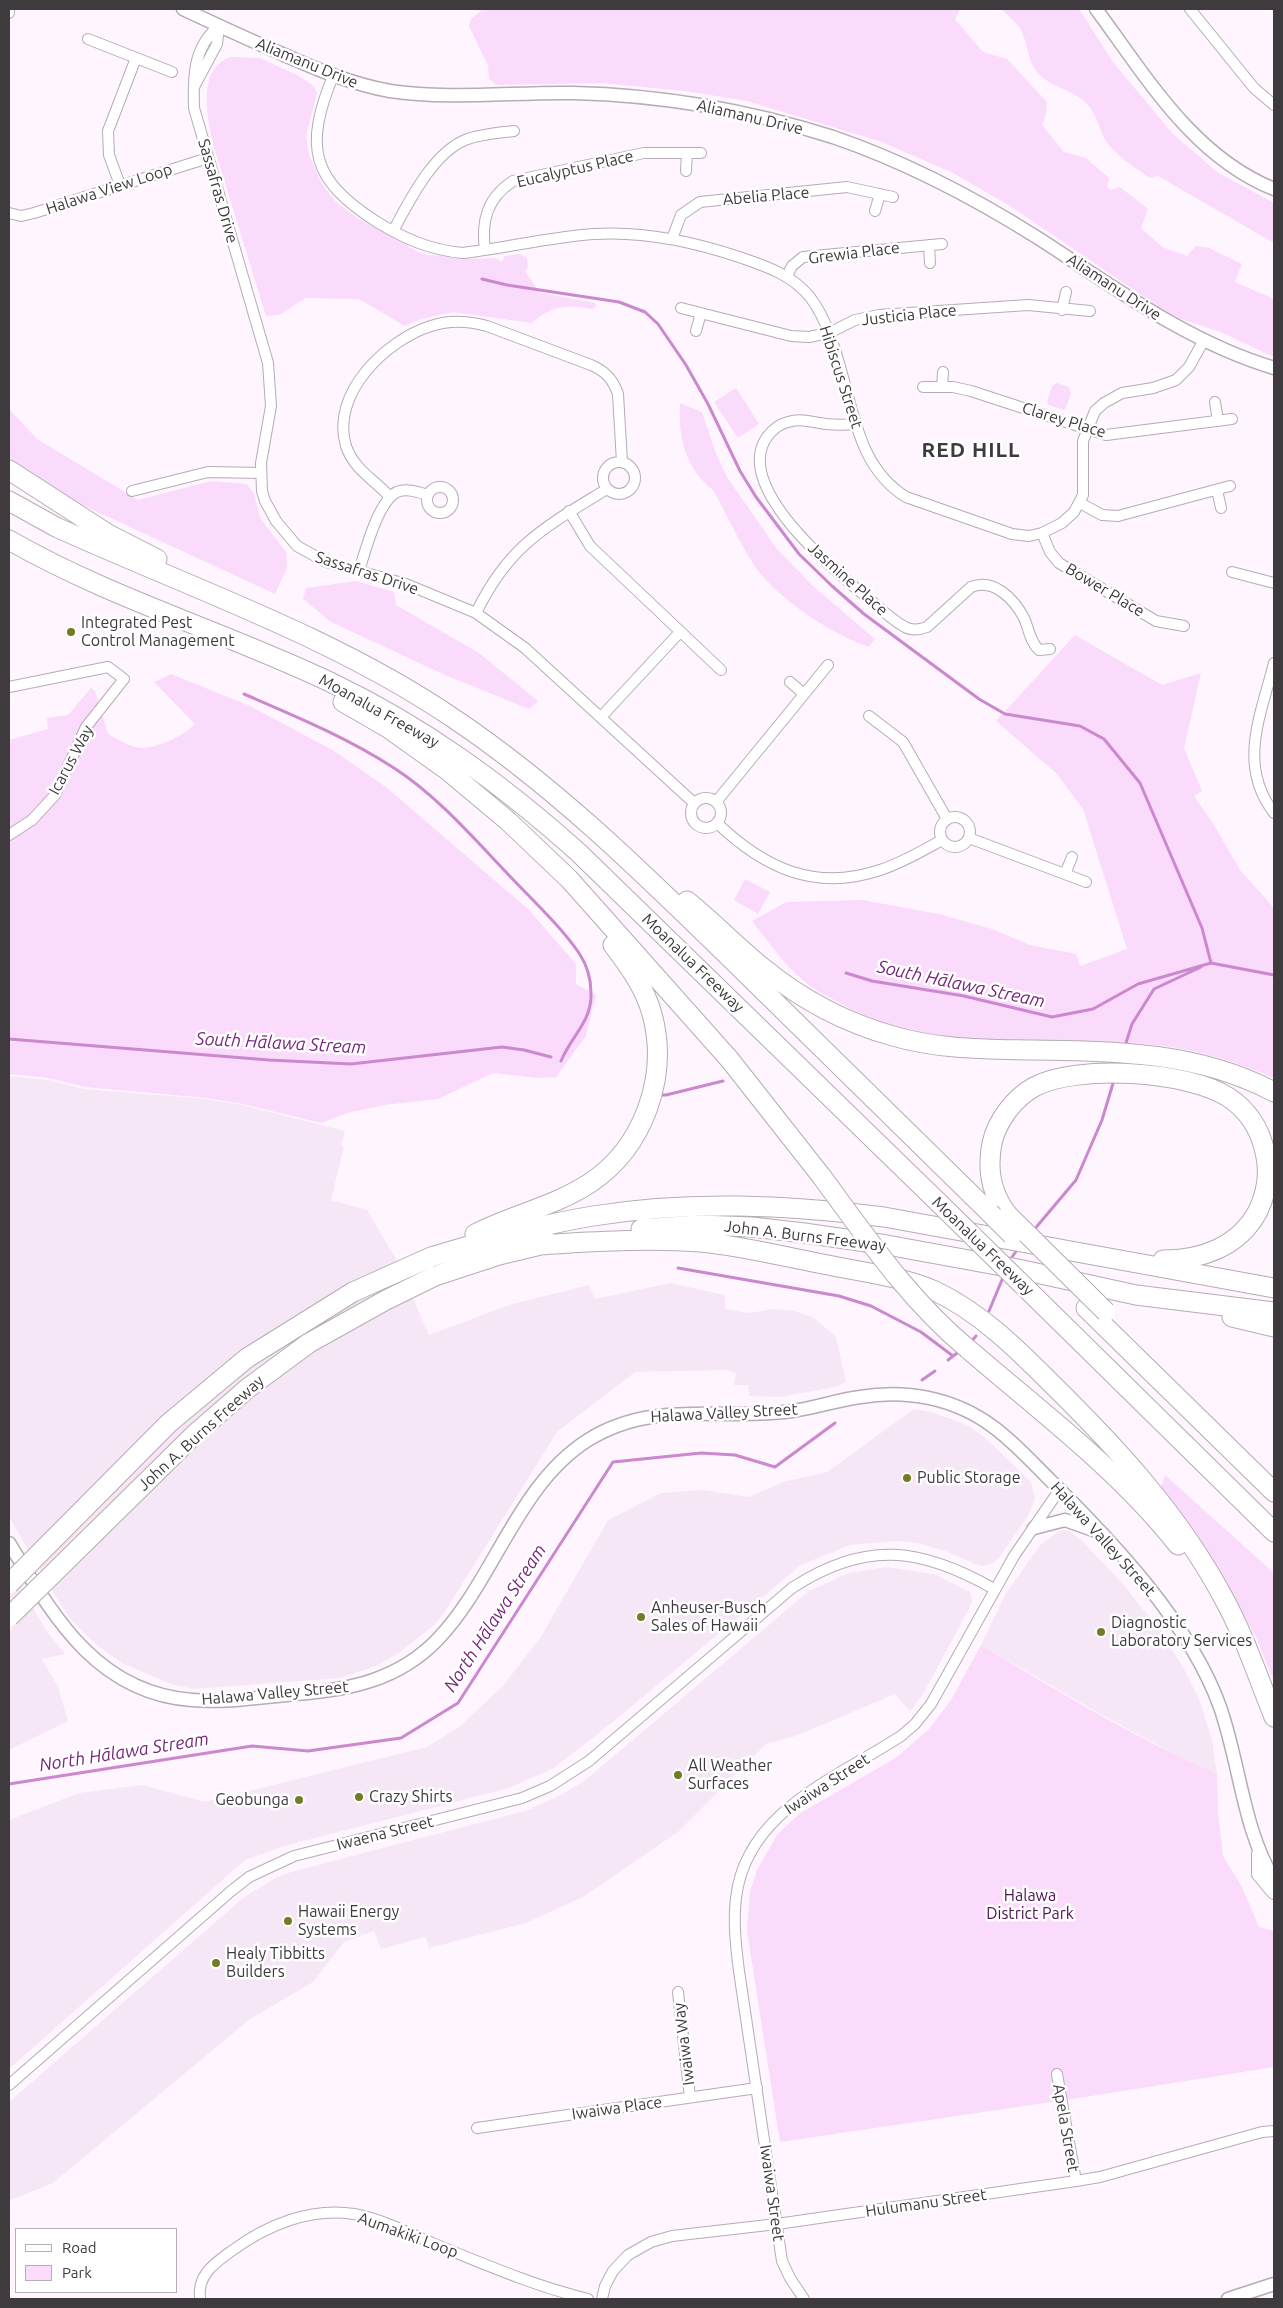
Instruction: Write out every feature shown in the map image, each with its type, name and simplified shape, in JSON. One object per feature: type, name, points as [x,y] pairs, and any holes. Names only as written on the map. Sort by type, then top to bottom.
[{"type":"highway","points":[[9,470],[108,534],[302,635]]},
{"type":"highway","name":"Moanalua Freeway","points":[[9,501],[63,530],[355,660],[405,687],[454,718],[532,776],[639,869],[998,1214],[1086,1308],[1274,1492]]},
{"type":"highway","name":"Moanalua Freeway","points":[[9,540],[87,579],[329,682],[378,706],[466,760],[500,786],[579,853],[1274,1532]]},
{"type":"highway","points":[[9,553],[87,579]]},
{"type":"highway","points":[[175,616],[344,702],[388,728],[448,770],[508,821],[569,879],[730,1060],[822,1176],[907,1290],[928,1313],[1098,1461],[1162,1524],[1184,1551],[1258,1677]]},
{"type":"highway","points":[[431,1257],[486,1228],[564,1197],[592,1181],[626,1148],[642,1122],[654,1090],[657,1044],[652,1014],[624,959],[574,895],[542,860],[448,770]]},
{"type":"highway","points":[[574,811],[712,921],[764,969],[798,994],[845,1019],[894,1037],[948,1046],[1098,1050],[1172,1057],[1216,1068],[1274,1092]]},
{"type":"highway","points":[[1052,1247],[1162,1260],[1193,1259],[1206,1255],[1233,1240],[1254,1218],[1260,1206],[1267,1180],[1266,1155],[1258,1130],[1242,1108],[1215,1090],[1196,1084],[1155,1076],[1136,1074],[1062,1076],[1041,1083],[1024,1094],[1006,1114],[994,1138],[990,1166],[998,1214],[1106,1312],[1178,1396]]},
{"type":"highway","name":"John A. Burns Freeway","points":[[9,1584],[169,1422],[247,1358],[353,1292],[431,1257],[496,1237],[593,1216],[690,1206],[739,1205],[833,1211],[1007,1238],[1274,1288]]},
{"type":"highway","name":"John A. Burns Freeway","points":[[9,1617],[195,1434],[248,1388],[310,1343],[386,1300],[435,1276],[536,1245],[663,1227],[699,1225],[752,1227],[887,1245],[1018,1269],[1136,1295],[1274,1312]]},
{"type":"highway","points":[[536,1245],[636,1239],[703,1242],[902,1280],[933,1290],[953,1300],[988,1326],[1034,1366],[1100,1432],[1160,1499],[1204,1562],[1224,1599],[1240,1631],[1274,1717]]},
{"type":"highway","points":[[1136,1295],[1274,1327]]},
{"type":"highway","points":[[1234,1451],[1274,1486]]},
{"type":"main road","points":[[1259,1854],[1259,1874],[1274,1892]]},
{"type":"street","name":"Aliamanu Drive","points":[[183,9],[334,76],[387,90],[437,96],[569,93],[658,99],[747,113],[786,123],[880,155],[917,170],[957,190],[1038,238],[1153,313],[1233,354],[1274,368]]},
{"type":"street","points":[[1096,9],[1190,132],[1231,166],[1274,190]]},
{"type":"street","points":[[1190,9],[1254,88],[1274,105]]},
{"type":"street","name":"Sassafras Drive","points":[[219,26],[217,44],[193,88],[194,108],[268,363],[271,406],[260,473],[265,501],[281,529],[297,546],[316,558],[359,572],[406,584],[476,613],[525,648],[694,803]]},
{"type":"street","points":[[88,39],[172,72]]},
{"type":"street","points":[[120,185],[110,155],[108,131],[136,58]]},
{"type":"street","name":"Hibiscus Street","points":[[334,76],[322,106],[316,132],[317,148],[329,182],[339,195],[353,206],[412,242],[444,251],[463,253],[593,234],[620,234],[672,239],[728,253],[775,269],[787,276],[809,296],[820,312],[829,332],[863,446],[876,469],[887,483],[906,497],[1012,534],[1024,536],[1042,533],[1062,523],[1074,512],[1080,503]]},
{"type":"street","points":[[393,231],[422,181],[449,150],[465,140],[514,130]]},
{"type":"street","name":"Eucalyptus Place","points":[[485,250],[483,227],[485,215],[496,194],[513,181],[644,153],[701,153]]},
{"type":"street","points":[[686,171],[687,153]]},
{"type":"street","name":"Halawa View Loop","points":[[9,213],[28,215],[208,158]]},
{"type":"street","name":"Abelia Place","points":[[672,239],[681,215],[700,202],[847,188],[893,197]]},
{"type":"street","points":[[875,211],[880,194]]},
{"type":"street","name":"Grewia Place","points":[[787,276],[792,266],[803,257],[942,244]]},
{"type":"street","points":[[929,245],[930,263]]},
{"type":"street","points":[[1062,310],[1066,292]]},
{"type":"street","name":"Justicia Place","points":[[681,308],[791,336],[809,337],[829,332],[855,320],[879,315],[1028,305],[1090,312]]},
{"type":"street","points":[[696,331],[701,313]]},
{"type":"street","points":[[390,497],[362,472],[351,458],[344,435],[348,405],[357,382],[395,343],[411,334],[440,324],[471,322],[488,326],[605,372],[618,394],[622,462]]},
{"type":"street","points":[[1204,340],[1189,368],[1176,380],[1168,385],[1133,390],[1112,397],[1095,411],[1084,441],[1083,495],[1080,503],[1102,515],[1118,516],[1230,486]]},
{"type":"street","points":[[942,372],[942,386]]},
{"type":"street","name":"Clarey Place","points":[[923,387],[942,386],[971,391],[1106,435],[1232,419]]},
{"type":"street","points":[[1215,402],[1218,421]]},
{"type":"street","name":"Jasmine Place","points":[[856,424],[825,424],[801,420],[788,422],[770,433],[763,443],[760,453],[761,474],[766,486],[793,529],[850,583],[911,630],[926,627],[971,587],[978,584],[987,584],[1003,592],[1019,610],[1034,646],[1040,650],[1050,649]]},
{"type":"street","points":[[622,462],[632,470],[634,481],[632,486],[620,494],[607,489],[604,480],[606,470],[614,463],[622,462]]},
{"type":"street","points":[[132,490],[208,472],[260,473]]},
{"type":"street","points":[[476,613],[494,580],[513,556],[538,532],[607,489]]},
{"type":"street","points":[[359,572],[376,522],[390,497],[407,490],[428,495]]},
{"type":"street","points":[[1217,490],[1221,508]]},
{"type":"street","points":[[569,511],[590,546],[721,670]]},
{"type":"street","name":"Bower Place","points":[[1042,533],[1050,552],[1059,563],[1156,620],[1184,626]]},
{"type":"street","points":[[1232,572],[1274,583]]},
{"type":"street","points":[[601,717],[680,632]]},
{"type":"street","points":[[1274,663],[1253,753],[1259,786],[1264,799],[1274,813]]},
{"type":"street","points":[[716,802],[828,665]]},
{"type":"street","name":"Icarus Way","points":[[9,687],[108,667],[124,679],[86,727],[55,795],[32,820],[9,835]]},
{"type":"street","points":[[790,682],[804,694]]},
{"type":"street","points":[[869,716],[903,742],[947,819]]},
{"type":"street","points":[[707,798],[716,802],[720,810],[717,823],[704,828],[696,824],[691,816],[694,803],[707,798]]},
{"type":"street","points":[[956,817],[965,820],[970,828],[969,838],[959,847],[949,846],[942,840],[940,831],[947,819],[956,817]]},
{"type":"street","points":[[717,823],[735,840],[763,860],[786,870],[816,877],[847,877],[878,871],[907,859],[942,840]]},
{"type":"street","points":[[969,838],[1086,882]]},
{"type":"street","points":[[1066,874],[1072,857]]},
{"type":"street","name":"Halawa Valley Street","points":[[9,1543],[48,1609],[78,1644],[112,1671],[131,1682],[163,1695],[193,1700],[328,1692],[361,1685],[391,1674],[421,1655],[432,1645],[466,1604],[532,1496],[548,1474],[573,1451],[605,1430],[624,1423],[667,1414],[792,1411],[869,1396],[918,1396],[961,1408],[993,1426],[1013,1442],[1103,1534],[1174,1621],[1202,1669],[1218,1702],[1230,1737],[1259,1854],[1273,1876]]},
{"type":"street","name":"Iwaiwa Street","points":[[804,2299],[790,2278],[782,2261],[734,1928],[736,1897],[751,1851],[767,1826],[796,1800],[894,1740],[915,1724],[932,1704],[994,1590],[1060,1489]]},
{"type":"street","points":[[1034,1528],[1064,1520],[1080,1524],[1103,1534]]},
{"type":"street","name":"Iwaena Street","points":[[9,2086],[230,1892],[249,1878],[294,1856],[522,1798],[550,1786],[589,1761],[792,1588],[821,1570],[862,1557],[882,1554],[907,1555],[931,1560],[957,1569],[994,1590]]},
{"type":"street","name":"Iwaiwa Way","points":[[678,1992],[690,2097]]},
{"type":"street","name":"Apela Street","points":[[1057,2074],[1076,2181]]},
{"type":"street","name":"Iwaiwa Place","points":[[478,2128],[757,2088]]},
{"type":"street","name":"Hulumanu Street","points":[[602,2299],[605,2286],[613,2271],[628,2255],[651,2242],[672,2236],[777,2224],[1100,2177],[1262,2132],[1274,2131]]},
{"type":"street","name":"Aumakiki Loop","points":[[200,2299],[199,2287],[206,2273],[240,2245],[285,2221],[317,2214],[353,2214],[385,2223],[549,2290],[588,2299]]},
{"type":"street","points":[[1228,2299],[1274,2284]]},
{"type":"shaded area","points":[[9,1076],[49,1080],[84,1089],[206,1099],[243,1105],[345,1131],[341,1145],[344,1147],[331,1200],[367,1210],[395,1257],[429,1335],[512,1304],[589,1285],[595,1299],[670,1283],[725,1295],[725,1309],[749,1313],[774,1309],[795,1311],[814,1318],[836,1337],[846,1382],[835,1387],[780,1397],[749,1396],[748,1385],[734,1385],[736,1373],[727,1370],[635,1372],[557,1432],[444,1613],[434,1625],[399,1653],[376,1666],[340,1678],[193,1689],[171,1684],[122,1663],[98,1646],[72,1621],[9,1517]]},
{"type":"shaded area","points":[[914,1409],[934,1413],[967,1425],[983,1436],[1031,1482],[1035,1499],[1028,1516],[998,1559],[992,1564],[983,1566],[948,1552],[918,1543],[895,1541],[850,1545],[801,1565],[614,1721],[554,1768],[509,1788],[281,1847],[245,1860],[9,2069],[9,1820],[79,1793],[143,1785],[205,1802],[427,1747],[459,1727],[503,1686],[542,1635],[608,1520],[661,1493],[702,1490],[749,1497],[783,1482],[827,1472]]},
{"type":"shaded area","points":[[1061,1530],[1069,1531],[1081,1540],[1122,1583],[1158,1628],[1183,1667],[1200,1701],[1212,1740],[1217,1774],[1189,1762],[1100,1714],[981,1645],[1006,1593],[1041,1544]]},
{"type":"shaded area","points":[[9,1567],[46,1630],[65,1654],[42,1659],[58,1687],[68,1721],[9,1750],[9,1632],[12,1629],[9,1625]]},
{"type":"shaded area","points":[[885,1567],[934,1574],[970,1592],[972,1600],[922,1696],[910,1711],[895,1694],[796,1736],[766,1744],[678,1832],[583,1897],[526,1923],[429,1948],[426,1937],[381,1949],[374,1931],[344,1942],[313,1982],[250,2019],[53,2183],[9,2201],[9,2102],[243,1898],[277,1877],[294,1871],[525,1811],[559,1796],[583,1782],[809,1591],[849,1573]]},
{"type":"green space","points":[[483,9],[960,9],[955,19],[983,52],[1007,59],[1047,102],[1046,115],[1042,125],[1064,152],[1086,158],[1109,178],[1107,187],[1111,190],[1120,187],[1148,209],[1141,228],[1162,247],[1187,256],[1196,246],[1209,248],[1242,264],[1235,282],[1274,299],[1274,357],[1223,333],[1181,319],[1165,311],[1010,206],[953,173],[882,142],[747,101],[685,91],[601,83],[496,85],[489,78],[488,66],[469,26],[471,19]]},
{"type":"green space","points":[[1001,9],[1079,9],[1113,62],[1173,134],[1217,172],[1274,203],[1274,243],[1158,176],[1150,178],[1122,158],[1108,144],[1089,106],[1078,97],[1044,79],[1034,68],[1020,28]]},
{"type":"green space","points":[[230,57],[260,58],[297,75],[314,86],[317,93],[306,136],[309,155],[322,184],[336,202],[358,218],[422,254],[471,259],[495,258],[502,262],[505,256],[519,254],[527,258],[528,267],[525,271],[540,293],[595,303],[596,306],[593,309],[560,307],[539,317],[532,323],[453,312],[421,319],[405,326],[359,299],[306,298],[279,315],[266,316],[213,144],[207,108],[208,83],[212,73],[219,64]]},
{"type":"green space","points":[[1057,383],[1069,387],[1071,394],[1065,410],[1049,405],[1047,402],[1052,386]]},
{"type":"green space","points":[[736,388],[759,424],[738,438],[714,402]]},
{"type":"green space","points":[[680,403],[702,412],[715,451],[727,477],[777,549],[813,586],[875,639],[869,647],[838,633],[806,614],[776,590],[754,565],[713,490],[703,481],[690,462],[682,440]]},
{"type":"green space","points":[[9,409],[37,439],[138,500],[211,481],[247,484],[254,494],[260,518],[286,552],[287,568],[275,594],[61,495],[9,459]]},
{"type":"green space","points":[[356,581],[394,592],[396,605],[479,653],[538,701],[529,709],[445,675],[331,622],[303,599],[306,588]]},
{"type":"green space","points":[[1075,635],[1162,685],[1201,673],[1184,748],[1202,791],[1194,796],[1214,825],[1240,870],[1274,908],[1274,1078],[1216,1057],[1170,1047],[1114,1042],[992,1040],[952,1037],[912,1030],[873,1019],[819,992],[808,984],[783,960],[752,921],[786,902],[862,900],[939,914],[992,929],[1030,945],[1076,954],[1080,966],[1127,949],[1083,809],[1057,774],[996,721]]},
{"type":"green space","points":[[171,674],[250,706],[334,751],[386,787],[528,909],[576,964],[576,984],[596,995],[586,1036],[556,1077],[537,1078],[493,1073],[438,1099],[384,1105],[347,1113],[321,1123],[243,1104],[206,1098],[85,1087],[49,1078],[9,1074],[9,740],[48,729],[47,718],[68,715],[91,688],[95,691],[108,734],[141,748],[163,744],[195,724],[154,682]]},
{"type":"green space","points":[[745,879],[770,892],[758,914],[734,900]]},
{"type":"green space","points":[[1165,1475],[1274,1573],[1274,1682],[1256,1637],[1230,1592],[1160,1491]]},
{"type":"green space","name":"Halawa District Park","points":[[981,1645],[1067,1697],[1156,1745],[1217,1774],[1218,1813],[1223,1856],[1242,1887],[1259,1927],[1274,1931],[1274,2067],[780,2142],[747,1931],[750,1892],[757,1870],[777,1835],[799,1814],[897,1757],[929,1729],[951,1700]]},
{"type":"waterway","points":[[482,279],[507,285],[619,302],[645,312],[658,324],[686,365],[708,404],[740,471],[756,497],[799,554],[832,586],[864,614],[979,699],[1005,714],[1080,726],[1104,739],[1140,783],[1202,928],[1211,963]]},
{"type":"waterway","points":[[244,694],[340,737],[410,779],[453,816],[562,931],[584,962],[588,972],[591,993],[585,1021],[561,1061]]},
{"type":"waterway","name":"South Hālawa Stream","points":[[846,973],[872,981],[964,996],[1052,1017],[1093,1009],[1138,984],[1211,963],[1274,975]]},
{"type":"waterway","name":"North Hālawa Stream","points":[[1125,1046],[1132,1024],[1154,989],[1201,967]]},
{"type":"waterway","name":"South Hālawa Stream","points":[[9,1039],[269,1060],[351,1064],[502,1047],[551,1057]]},
{"type":"waterway","name":"North Hālawa Stream","points":[[1033,1231],[1076,1180],[1102,1120],[1114,1080]]},
{"type":"waterway","name":"South Hālawa Stream","points":[[657,1095],[666,1095],[723,1081]]},
{"type":"waterway","name":"North Hālawa Stream","points":[[1010,1260],[1019,1247]]},
{"type":"waterway","points":[[678,1268],[839,1296],[871,1306],[921,1332],[953,1356]]},
{"type":"waterway","name":"North Hālawa Stream","points":[[989,1311],[1004,1275]]},
{"type":"waterway","name":"North Hālawa Stream","points":[[970,1343],[976,1336]]},
{"type":"waterway","name":"North Hālawa Stream","points":[[948,1360],[961,1350]]},
{"type":"waterway","name":"North Hālawa Stream","points":[[922,1380],[935,1371]]},
{"type":"waterway","name":"North Hālawa Stream","points":[[9,1784],[252,1746],[308,1751],[401,1738],[458,1703],[613,1462],[701,1453],[735,1455],[775,1467],[835,1423]]},
{"type":"place","name":"Integrated Pest Control Management","points":[[71,632]]},
{"type":"place","name":"Public Storage","points":[[907,1478]]},
{"type":"place","name":"Anheuser-Busch Sales of Hawaii","points":[[641,1617]]},
{"type":"place","name":"Diagnostic Laboratory Services","points":[[1101,1632]]},
{"type":"place","name":"All Weather Surfaces","points":[[678,1775]]},
{"type":"place","name":"Crazy Shirts","points":[[359,1797]]},
{"type":"place","name":"Geobunga","points":[[299,1800]]},
{"type":"place","name":"Hawaii Energy Systems","points":[[288,1921]]},
{"type":"place","name":"Healy Tibbitts Builders","points":[[216,1963]]},
{"type":"district","name":"RED HILL","points":[[971,450]]}]
